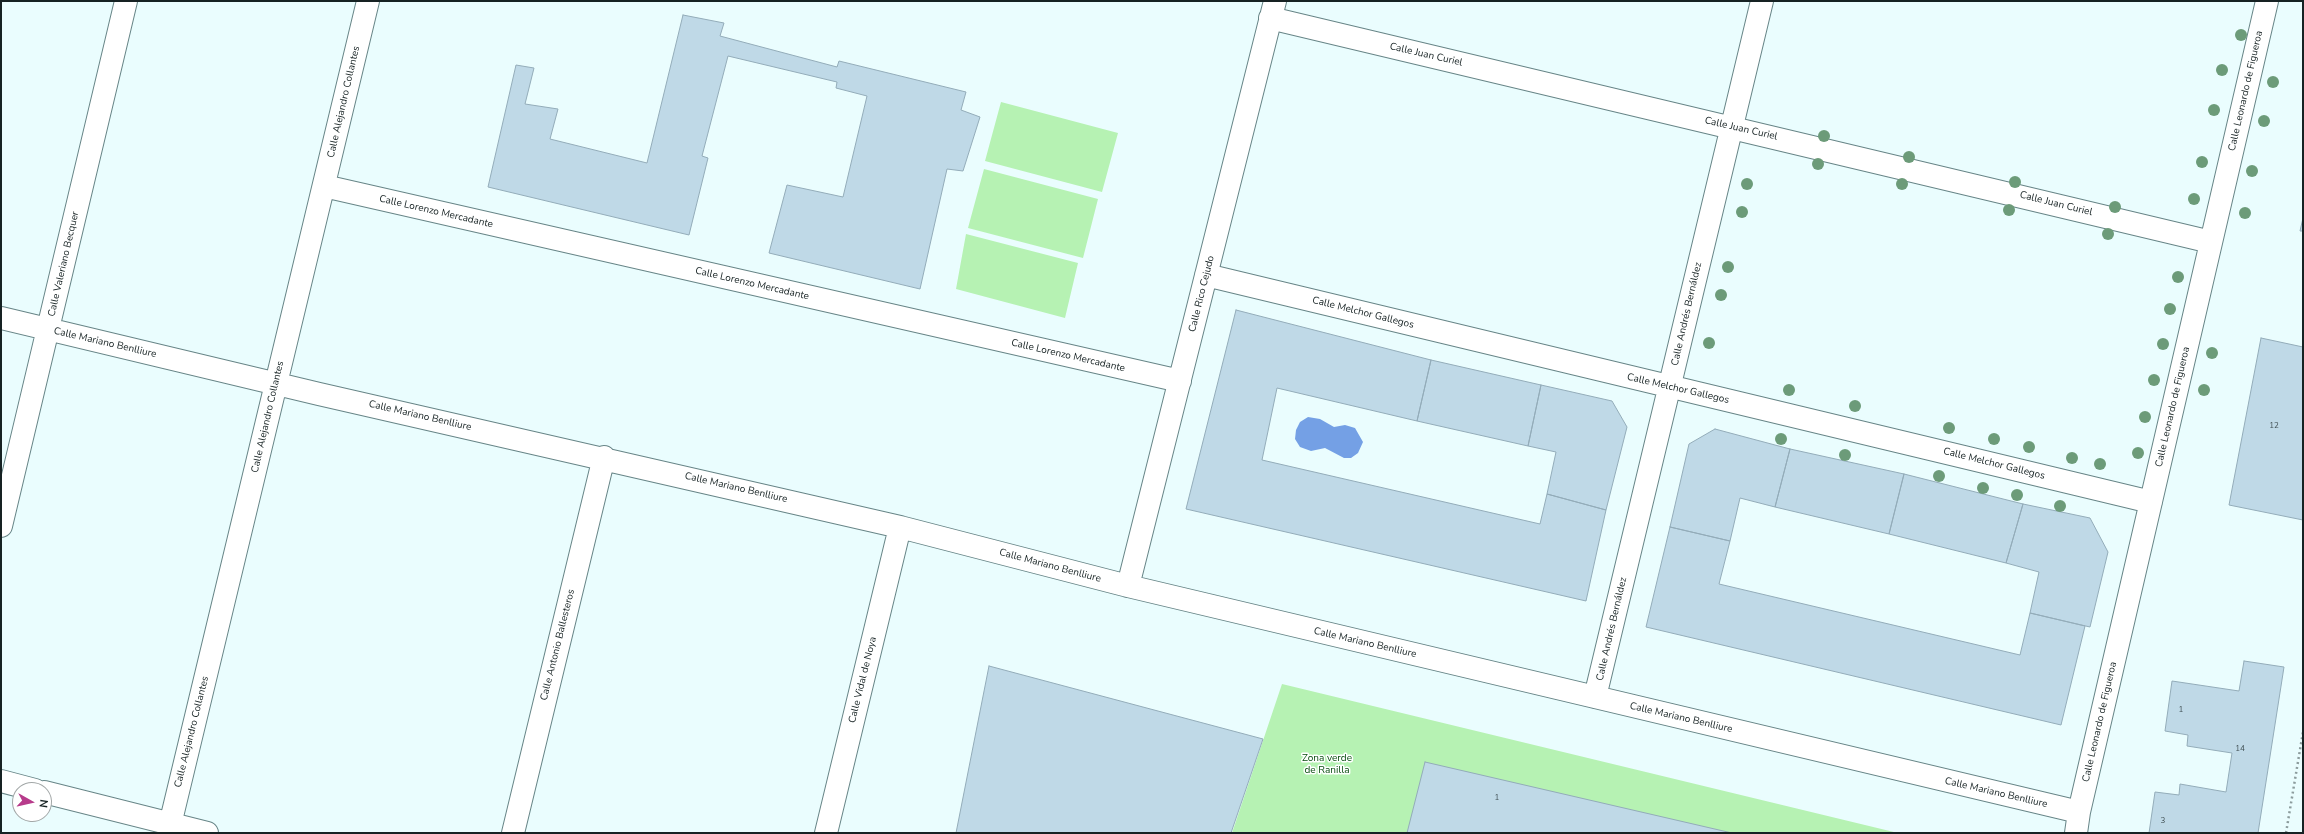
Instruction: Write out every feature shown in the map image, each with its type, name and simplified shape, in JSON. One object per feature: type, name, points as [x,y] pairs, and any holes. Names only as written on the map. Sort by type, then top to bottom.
[{"type":"street","name":"Calle Valeriano Becquer","points":[[1,526],[126,1]]},
{"type":"street","name":"Calle Alejandro Collantes","points":[[169,828],[368,1]]},
{"type":"street","name":"Calle Andrés Bernáldez","points":[[1595,697],[1762,1]]},
{"type":"street","name":"Calle Leonardo de Figueroa","points":[[2078,823],[2267,1]]},
{"type":"street","name":"Calle Juan Curiel","points":[[1273,10],[1732,127],[2211,242]]},
{"type":"street","name":"Calle Rico Cejudo","points":[[1128,586],[1273,10]]},
{"type":"street","name":"Calle Lorenzo Mercadante","points":[[324,186],[1180,381]]},
{"type":"street","name":"Calle Melchor Gallegos","points":[[1206,275],[2151,502]]},
{"type":"street","name":"Calle Mariano Benlliure","points":[[1,318],[276,384],[900,527],[1128,586],[1595,697],[2078,823]]},
{"type":"street","name":"Calle Antonio Ballesteros","points":[[513,833],[604,458]]},
{"type":"street","name":"Calle Vidal de Noya","points":[[826,833],[900,527]]},
{"type":"street","points":[[1,782],[12,785]]},
{"type":"street","points":[[52,794],[169,828],[207,833]]},
{"type":"path","points":[[2286,833],[2303,732]]},
{"type":"green space","points":[[1001,102],[1118,133],[1102,192],[985,161]]},
{"type":"green space","points":[[984,169],[1098,199],[1083,258],[968,228]]},
{"type":"green space","points":[[966,234],[1078,263],[1065,318],[956,289]]},
{"type":"green space","name":"Zona verde de Ranilla","points":[[1282,684],[1898,833],[1232,833]]},
{"type":"water","points":[[1308,417],[1320,419],[1334,427],[1345,425],[1355,428],[1363,442],[1358,453],[1351,458],[1344,458],[1325,448],[1311,451],[1300,447],[1295,439],[1296,430],[1300,422]]},
{"type":"building","points":[[683,15],[724,23],[720,36],[837,67],[839,61],[966,92],[961,110],[980,117],[963,171],[947,169],[920,289],[769,253],[787,185],[843,197],[867,96],[836,88],[837,82],[728,56],[702,156],[708,158],[689,235],[488,187],[516,65],[534,68],[525,104],[558,109],[550,139],[647,163]]},
{"type":"building","points":[[2303,218],[2303,231],[2300,231]]},
{"type":"building","points":[[1236,310],[1431,360],[1417,421],[1277,388],[1262,460],[1540,524],[1547,494],[1606,510],[1586,601],[1186,509]]},
{"type":"building","points":[[2261,338],[2303,347],[2303,520],[2229,505]]},
{"type":"building","points":[[1431,360],[1541,385],[1528,446],[1417,421]]},
{"type":"building","points":[[1541,385],[1612,401],[1627,427],[1606,510],[1547,494],[1556,452],[1528,446]]},
{"type":"building","points":[[1715,429],[1790,449],[1775,507],[1740,498],[1730,541],[1670,527],[1689,444]]},
{"type":"building","points":[[1790,449],[1904,474],[1889,534],[1775,507]]},
{"type":"building","points":[[1904,474],[2023,504],[2006,563],[1889,534]]},
{"type":"building","points":[[2023,504],[2090,518],[2108,552],[2090,627],[2030,613],[2039,572],[2006,563]]},
{"type":"building","points":[[1670,527],[1730,541],[1719,584],[2020,655],[2030,613],[2085,626],[2061,725],[1646,627]]},
{"type":"building","points":[[2244,661],[2284,667],[2258,833],[2149,833],[2155,792],[2179,795],[2180,784],[2226,792],[2232,753],[2187,746],[2188,735],[2165,731],[2172,681],[2239,691]]},
{"type":"building","points":[[989,666],[1263,739],[1231,833],[956,833]]},
{"type":"building","points":[[1425,762],[1732,833],[1407,833]]}]
